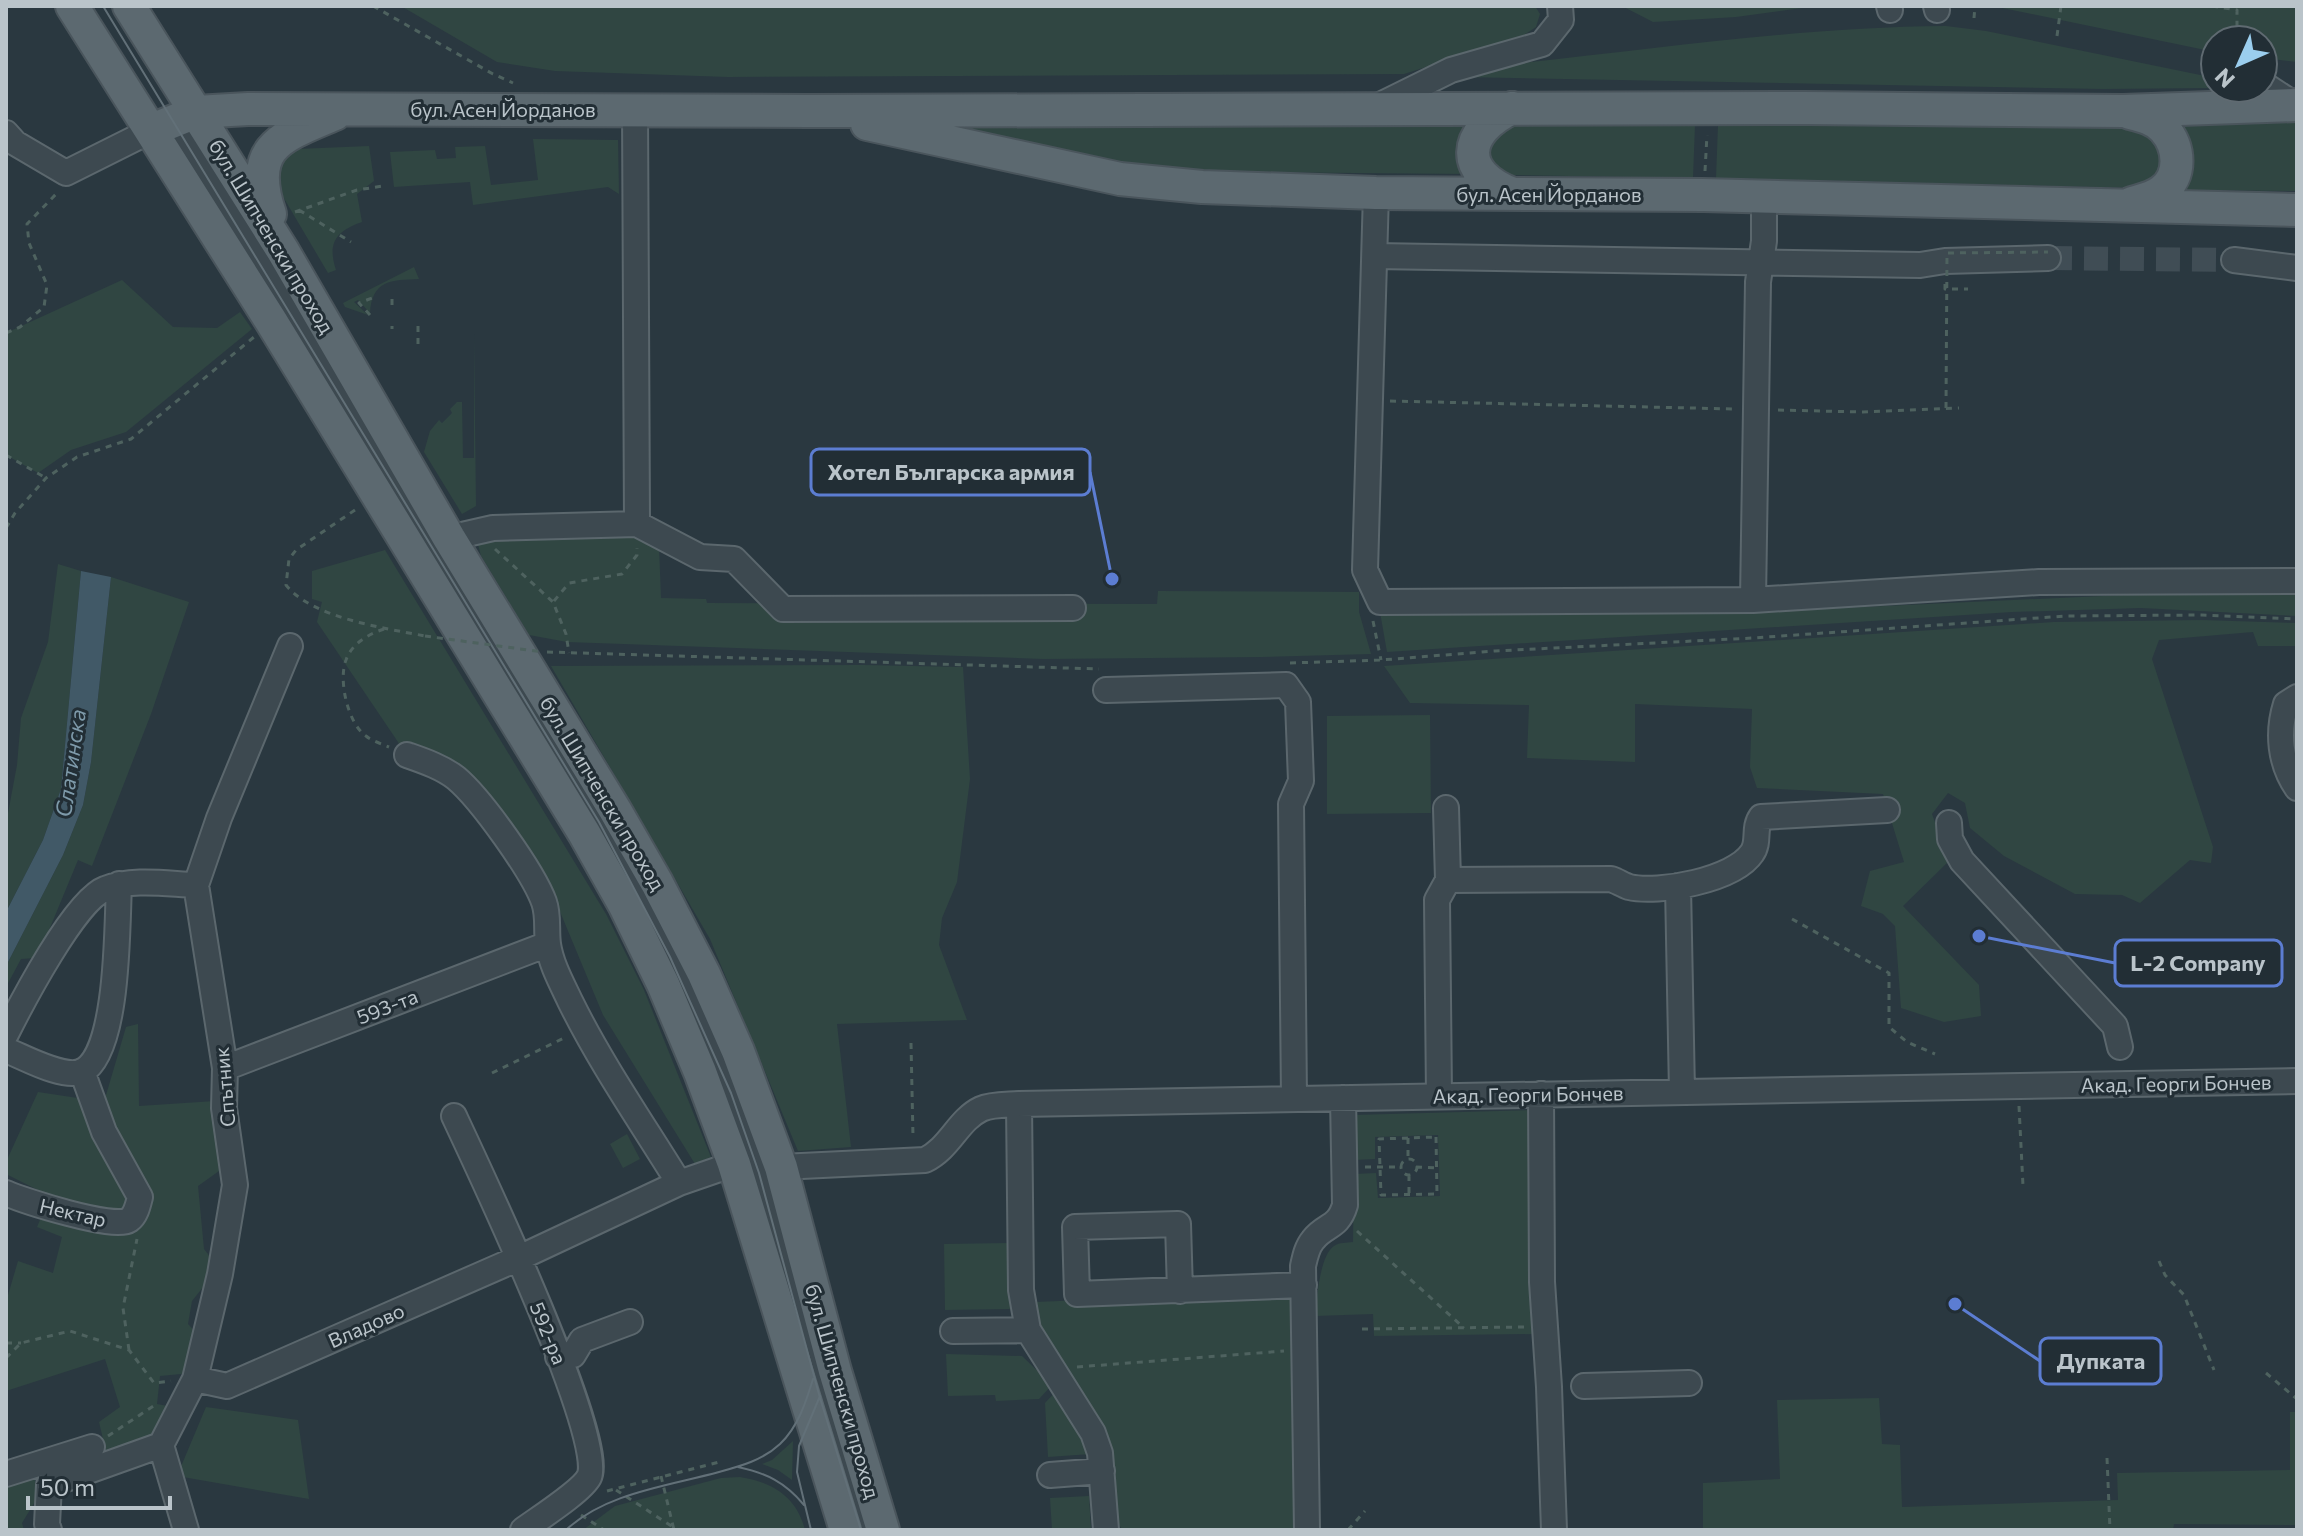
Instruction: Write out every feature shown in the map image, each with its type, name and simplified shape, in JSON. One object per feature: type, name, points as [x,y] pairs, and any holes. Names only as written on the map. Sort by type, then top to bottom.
[{"type":"main road","points":[[72,6],[175,121]]},
{"type":"main road","points":[[129,6],[175,121]]},
{"type":"main road","name":"бул. Асен Йорданов","points":[[175,121],[248,109],[809,111],[1373,108],[1411,98],[1512,108],[2123,111],[2296,104]]},
{"type":"main road","points":[[1512,108],[1481,128],[1473,152],[1485,178],[1513,194]]},
{"type":"main road","points":[[283,251],[263,190],[266,158],[280,140],[347,109]]},
{"type":"main road","name":"бул. Асен Йорданов","points":[[809,111],[1120,179],[1202,187],[2297,210]]},
{"type":"main road","points":[[2123,111],[2151,119],[2164,128],[2174,144],[2178,159],[2174,175],[2165,189],[2125,206]]},
{"type":"main road","name":"бул. Шипченски проход","points":[[175,121],[283,251],[463,535],[657,883],[704,974],[781,1167],[835,1371],[883,1530]]},
{"type":"main road","name":"бул. Шипченски проход","points":[[175,121],[379,497],[625,906],[675,1013],[734,1164],[846,1530]]},
{"type":"street","points":[[1411,98],[1451,70],[1542,44],[1561,20],[1560,6]]},
{"type":"street","points":[[635,109],[637,524]]},
{"type":"street","points":[[6,133],[15,143],[66,173],[175,121],[626,865],[709,1034],[762,1169],[808,1339],[865,1530]]},
{"type":"street","points":[[1376,193],[1365,570],[1380,602],[1753,600],[2039,582],[2297,581]]},
{"type":"street","points":[[1753,600],[1758,282],[1764,241],[1764,197]]},
{"type":"street","points":[[1375,256],[1920,265],[2048,255]]},
{"type":"street","points":[[2234,260],[2297,268]]},
{"type":"street","points":[[463,535],[493,528],[637,524],[700,557],[734,559],[783,609],[1073,608]]},
{"type":"street","name":"Спътник","points":[[161,1445],[195,1379],[220,1274],[235,1185],[224,1108],[225,1068],[196,885],[219,818],[290,646]]},
{"type":"street","points":[[1105,679],[1286,685],[1298,702],[1301,781],[1291,804],[1294,1098]]},
{"type":"street","points":[[2297,697],[2286,704],[2282,718],[2283,763],[2297,788]]},
{"type":"street","points":[[407,755],[432,763],[456,778],[486,810],[542,898],[548,915],[548,944],[555,971],[583,1028],[679,1183]]},
{"type":"street","points":[[1439,1096],[1437,900],[1448,880],[1446,808]]},
{"type":"street","points":[[1448,880],[1611,879],[1630,887],[1678,886],[1709,880],[1737,867],[1752,855],[1757,843],[1757,822],[1761,817],[1887,810]]},
{"type":"street","points":[[1949,823],[1950,839],[1962,861],[2115,1026],[2120,1047]]},
{"type":"street","points":[[6,1034],[39,971],[86,904],[101,890],[119,884],[196,885]]},
{"type":"street","points":[[6,1050],[67,1073],[82,1071],[95,1059],[107,1030],[113,995],[119,884]]},
{"type":"street","points":[[1678,886],[1682,1092]]},
{"type":"street","name":"593-та","points":[[225,1068],[548,944]]},
{"type":"street","points":[[82,1071],[104,1132],[140,1197],[137,1210]]},
{"type":"street","name":"Акад. Георги Бончев","points":[[781,1167],[925,1160],[939,1153],[980,1109],[1019,1104],[2297,1081]]},
{"type":"street","points":[[1541,1094],[1543,1326],[1549,1387],[1554,1530]]},
{"type":"street","points":[[1307,1530],[1303,1266],[1314,1237],[1334,1226],[1345,1205],[1343,1098]]},
{"type":"street","points":[[1019,1104],[1021,1290],[1028,1330],[1093,1433],[1100,1453],[1106,1530]]},
{"type":"street","name":"592-ра","points":[[454,1116],[519,1258],[584,1421],[593,1463],[589,1478],[523,1530]]},
{"type":"street","name":"Владово","points":[[195,1379],[227,1386],[519,1258],[679,1183],[734,1164]]},
{"type":"street","name":"Нектар","points":[[6,1193],[22,1201],[102,1221],[122,1222],[130,1219],[137,1210]]},
{"type":"street","points":[[1180,1291],[1178,1224],[1075,1227],[1077,1294],[1180,1291],[1304,1285]]},
{"type":"street","points":[[558,1357],[573,1355],[582,1340],[630,1322]]},
{"type":"street","points":[[953,1331],[1028,1330]]},
{"type":"street","points":[[1584,1386],[1689,1383]]},
{"type":"street","points":[[49,1530],[49,1485],[161,1445],[186,1530]]},
{"type":"street","points":[[6,1474],[92,1447]]},
{"type":"street","points":[[1050,1475],[1102,1471]]},
{"type":"path","points":[[373,6],[517,85]]},
{"type":"path","points":[[1974,18],[1975,6]]},
{"type":"path","points":[[2057,36],[2061,6]]},
{"type":"path","points":[[2212,6],[2237,10],[2237,24]]},
{"type":"path","points":[[1704,179],[1708,122]]},
{"type":"path","points":[[6,333],[20,327],[44,307],[47,285],[29,243],[27,224],[58,194],[66,173]]},
{"type":"path","points":[[288,214],[357,190],[383,186]]},
{"type":"path","points":[[299,210],[351,242]]},
{"type":"path","points":[[1946,408],[1947,253],[2048,255]]},
{"type":"path","points":[[1947,290],[1968,289]]},
{"type":"path","points":[[392,295],[392,305]]},
{"type":"path","points":[[370,315],[359,303],[372,298]]},
{"type":"path","points":[[418,326],[418,344]]},
{"type":"path","points":[[6,528],[46,478],[77,457],[131,439],[260,332]]},
{"type":"path","points":[[1370,400],[1863,412],[1959,408]]},
{"type":"path","points":[[6,455],[46,478]]},
{"type":"path","points":[[379,497],[319,532],[296,550],[289,559],[286,585],[296,597],[320,610],[388,628],[543,652],[1105,679]]},
{"type":"path","points":[[553,602],[569,583],[622,574],[637,555],[637,524]]},
{"type":"path","points":[[463,535],[553,602],[566,634],[569,653]]},
{"type":"path","points":[[1380,602],[1372,614],[1381,660]]},
{"type":"path","points":[[1289,663],[1753,638],[2066,616],[2202,615],[2297,619]]},
{"type":"path","points":[[388,628],[369,633],[351,651],[345,660],[344,689],[350,717],[364,736],[407,755]]},
{"type":"path","points":[[1792,919],[1889,973],[1889,1027],[1907,1042],[1935,1054]]},
{"type":"path","points":[[492,1073],[583,1028]]},
{"type":"path","points":[[911,1043],[913,1149]]},
{"type":"path","points":[[2019,1098],[2023,1186]]},
{"type":"path","points":[[1436,1137],[1437,1194],[1381,1195],[1380,1167],[1379,1139],[1436,1137]]},
{"type":"path","points":[[1408,1138],[1408,1160]]},
{"type":"path","points":[[1408,1160],[1413,1161],[1416,1167],[1415,1172],[1409,1175],[1404,1174],[1401,1167],[1408,1160]]},
{"type":"path","points":[[1371,1167],[1401,1167]]},
{"type":"path","points":[[1416,1167],[1437,1168]]},
{"type":"path","points":[[1409,1175],[1409,1194]]},
{"type":"path","points":[[137,1210],[138,1235],[123,1308],[129,1350],[154,1383],[195,1379]]},
{"type":"path","points":[[1341,1217],[1464,1328]]},
{"type":"path","points":[[2159,1261],[2165,1275],[2184,1295],[2214,1370]]},
{"type":"path","points":[[1362,1329],[1543,1326]]},
{"type":"path","points":[[6,1343],[21,1343],[70,1331],[129,1350]]},
{"type":"path","points":[[6,1358],[21,1343]]},
{"type":"path","points":[[1052,1369],[1304,1349]]},
{"type":"path","points":[[2266,1373],[2297,1399]]},
{"type":"path","points":[[92,1447],[195,1379]]},
{"type":"path","points":[[2107,1458],[2110,1530]]},
{"type":"path","points":[[624,1486],[723,1461]]},
{"type":"path","points":[[661,1476],[674,1528]]},
{"type":"path","points":[[615,1489],[674,1528]]},
{"type":"path","points":[[566,1498],[581,1516],[604,1530]]},
{"type":"path","points":[[1348,1530],[1365,1511]]},
{"type":"green space","points":[[401,6],[1535,6],[1540,14],[1536,27],[1521,37],[1404,74],[728,77],[555,71],[497,62]]},
{"type":"green space","points":[[1622,6],[1817,6],[1736,17],[1653,22]]},
{"type":"green space","points":[[1993,6],[2297,6],[2297,62],[2279,60],[2279,24],[2199,24],[2199,49]]},
{"type":"green space","points":[[1946,26],[1986,31],[2199,75],[2199,88],[1461,77],[1502,65],[1724,40],[1890,27]]},
{"type":"green space","points":[[2297,119],[2297,191],[2182,190],[2178,127]]},
{"type":"green space","points":[[1471,124],[1468,174],[1238,172],[1138,167],[944,125]]},
{"type":"green space","points":[[1512,124],[1695,125],[1693,178],[1507,175],[1488,163],[1487,139]]},
{"type":"green space","points":[[1718,125],[2136,128],[2159,141],[2163,173],[2139,188],[1716,178]]},
{"type":"green space","points":[[533,139],[618,140],[619,194],[608,187],[473,205],[470,182],[394,187],[390,152],[435,150],[437,159],[456,158],[455,147],[485,146],[491,185],[538,180]]},
{"type":"green space","points":[[369,146],[374,181],[357,194],[362,222],[336,239],[333,261],[336,270],[328,273],[282,195],[277,181],[279,162],[297,149]]},
{"type":"green space","points":[[414,267],[419,279],[392,281],[379,288],[370,313],[358,300],[354,302],[368,315],[345,307],[343,303]]},
{"type":"green space","points":[[122,280],[173,327],[217,328],[240,312],[252,329],[126,432],[71,450],[38,473],[6,455],[6,333]]},
{"type":"green space","points":[[474,334],[476,506],[462,514],[424,452],[430,431],[439,420],[442,423],[452,413],[450,409],[457,402],[462,402],[463,458],[474,458]]},
{"type":"green space","points":[[630,532],[659,546],[661,598],[706,599],[707,603],[1157,604],[1158,591],[1359,592],[1359,612],[1371,654],[1044,659],[567,642],[529,635],[481,556],[477,540]]},
{"type":"green space","points":[[385,550],[606,914],[644,990],[711,1157],[695,1164],[603,1015],[556,902],[461,771],[434,751],[400,745],[317,622],[322,602],[312,599],[312,571]]},
{"type":"green space","points":[[58,564],[81,571],[61,789],[43,840],[6,912],[6,824],[17,765],[21,718],[48,642]]},
{"type":"green space","points":[[111,577],[189,602],[151,714],[92,866],[78,860],[35,958],[21,959],[6,987],[6,966],[63,855],[83,805],[91,762]]},
{"type":"green space","points":[[2297,587],[2297,616],[2141,608],[2012,612],[1387,652],[1380,612],[1733,613]]},
{"type":"green space","points":[[2202,620],[2297,623],[2297,646],[2258,646],[2253,632],[2159,640],[2152,659],[2213,847],[2211,863],[2190,860],[2140,903],[2122,895],[2075,894],[2004,856],[1970,828],[1965,803],[1948,793],[1932,814],[1949,861],[1903,906],[1979,985],[1981,1016],[1944,1022],[1901,1008],[1895,926],[1883,914],[1861,906],[1870,871],[1904,862],[1883,794],[1757,788],[1750,767],[1752,709],[1635,704],[1635,762],[1527,758],[1529,705],[1410,703],[1384,666],[2054,622]]},
{"type":"green space","points":[[551,666],[963,667],[970,779],[957,882],[942,918],[939,945],[967,1020],[837,1024],[851,1147],[798,1151],[710,939]]},
{"type":"green space","points":[[1430,715],[1431,813],[1327,814],[1327,716]]},
{"type":"green space","points":[[138,1024],[139,1106],[215,1101],[219,1171],[198,1186],[204,1249],[211,1258],[208,1281],[192,1301],[188,1324],[200,1337],[192,1373],[160,1376],[157,1404],[173,1407],[157,1442],[107,1456],[99,1422],[120,1407],[105,1359],[6,1391],[6,1302],[18,1261],[53,1273],[62,1237],[37,1227],[50,1196],[6,1174],[6,1162],[38,1092],[104,1102],[126,1027]]},
{"type":"green space","points":[[1535,1110],[1536,1334],[1374,1336],[1373,1314],[1316,1316],[1325,1258],[1334,1246],[1353,1242],[1354,1174],[1376,1173],[1378,1198],[1440,1196],[1438,1135],[1375,1137],[1375,1159],[1353,1160],[1353,1115]]},
{"type":"green space","points":[[627,1134],[640,1159],[623,1168],[610,1144]]},
{"type":"green space","points":[[1009,1243],[1010,1309],[945,1310],[944,1244]]},
{"type":"green space","points":[[1284,1292],[1293,1303],[1298,1530],[1123,1530],[1038,1330],[1035,1302]]},
{"type":"green space","points":[[946,1354],[1022,1356],[1052,1385],[1039,1399],[996,1401],[995,1395],[948,1396]]},
{"type":"green space","points":[[1057,1390],[1091,1454],[1048,1457],[1045,1403]]},
{"type":"green space","points":[[1879,1398],[1882,1444],[1900,1445],[1902,1507],[2118,1500],[2117,1473],[2290,1470],[2290,1412],[2297,1412],[2297,1525],[2174,1524],[2173,1530],[1703,1530],[1703,1483],[1780,1479],[1777,1400]]},
{"type":"green space","points":[[206,1407],[298,1420],[309,1499],[177,1476]]},
{"type":"green space","points":[[793,1441],[792,1480],[762,1464],[772,1460]]},
{"type":"green space","points":[[34,1477],[39,1495],[22,1523],[24,1530],[6,1530],[6,1487]]},
{"type":"green space","points":[[740,1477],[763,1483],[782,1493],[796,1508],[805,1530],[583,1530],[615,1506],[721,1478]]},
{"type":"green space","points":[[1089,1496],[1091,1530],[1052,1530],[1050,1498]]},
{"type":"water","name":"Слатинска","points":[[81,571],[111,577],[91,762],[83,805],[63,855],[6,966],[6,912],[43,840],[61,789]]},
{"type":"tunnel","points":[[2048,258],[2234,260]]},
{"type":"tram line","points":[[103,6],[599,822],[670,957],[731,1093],[759,1173],[820,1398],[861,1530]]},
{"type":"tram line","points":[[566,1530],[582,1517],[618,1499],[735,1467],[766,1454],[792,1430],[813,1379]]},
{"type":"tram line","points":[[811,1530],[797,1472],[799,1446],[820,1396]]},
{"type":"tram line","points":[[738,1467],[774,1480],[790,1490],[804,1505]]},
{"type":"place","name":"Хотел Българска армия","points":[[1112,579]]},
{"type":"place","name":"L-2 Company","points":[[1979,936]]},
{"type":"place","name":"Дупката","points":[[1955,1304]]}]
